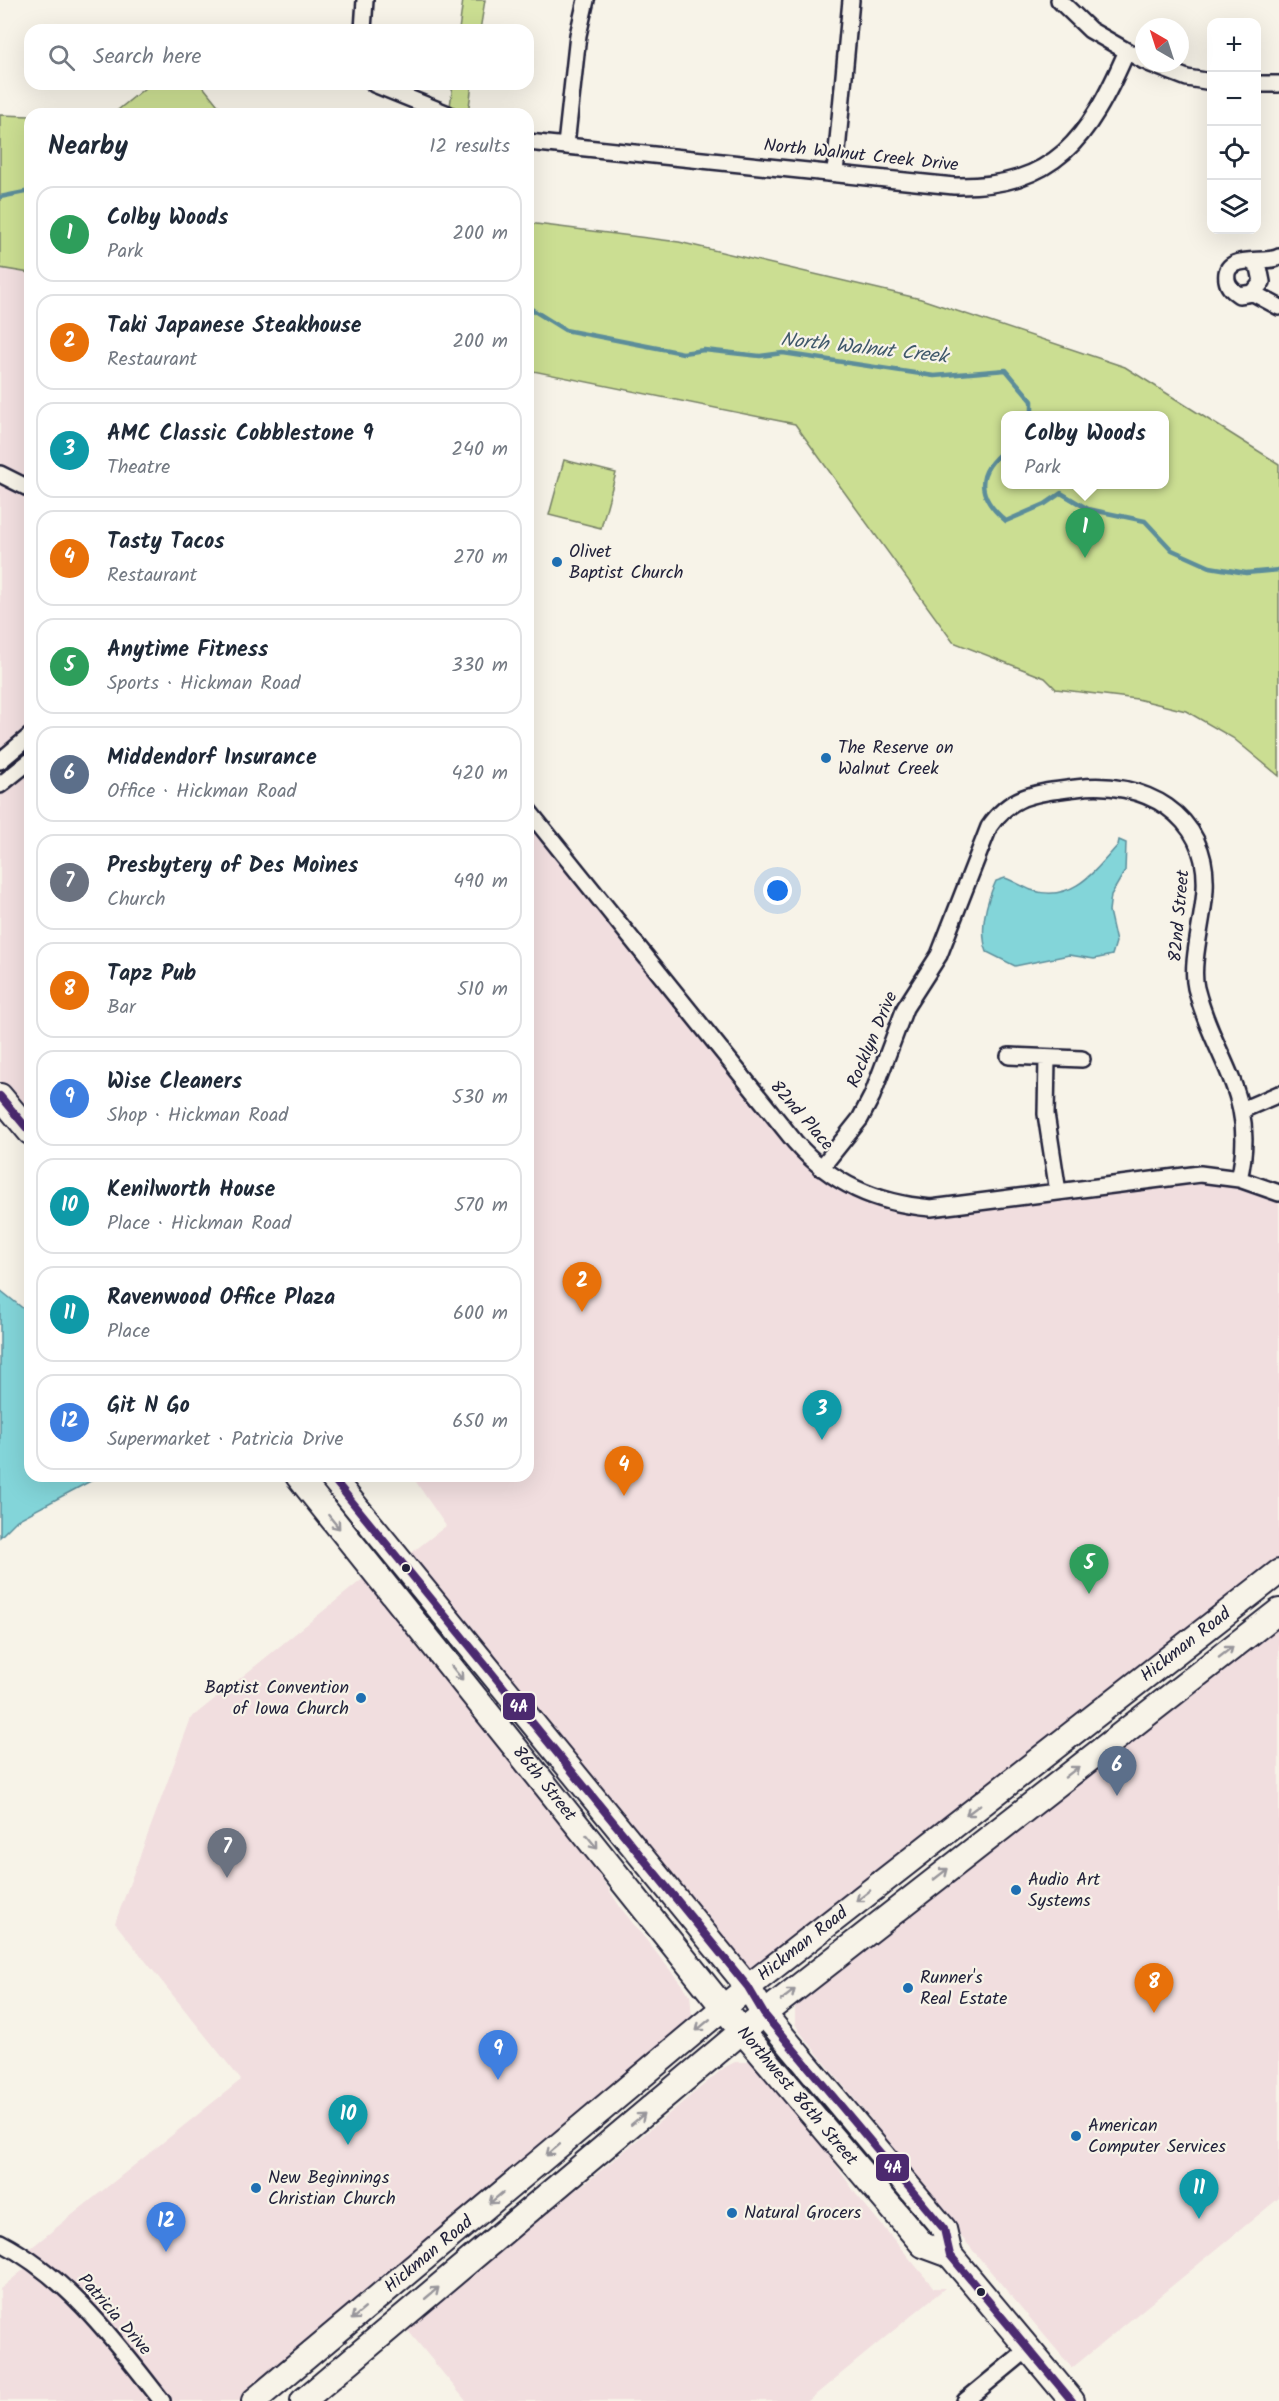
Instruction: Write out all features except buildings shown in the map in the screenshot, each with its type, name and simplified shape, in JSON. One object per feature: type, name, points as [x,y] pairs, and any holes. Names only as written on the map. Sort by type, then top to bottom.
[{"type":"main road","points":[[0,1096],[24,1124]]},
{"type":"main road","name":"86th Street","points":[[303,1482],[725,2007]]},
{"type":"main road","name":"86th Street","points":[[337,1482],[748,1987]]},
{"type":"main road","name":"Hickman Road","points":[[254,2401],[748,1987],[1279,1572]]},
{"type":"main road","name":"Hickman Road","points":[[303,2401],[742,2031],[1279,1611]]},
{"type":"main road","name":"Northwest 86th Street","points":[[748,1987],[764,2014],[944,2229],[950,2255],[1072,2401]]},
{"type":"main road","name":"Northwest 86th Street","points":[[725,2007],[742,2031],[923,2246],[950,2255]]},
{"type":"street","points":[[364,24],[366,0]]},
{"type":"street","points":[[566,146],[578,35],[586,0]]},
{"type":"street","points":[[835,173],[851,0]]},
{"type":"street","points":[[1059,0],[1090,30],[1135,57]]},
{"type":"street","name":"North Walnut Creek Drive","points":[[534,143],[954,186],[984,187],[1014,181],[1041,169],[1073,145],[1106,99],[1126,53]]},
{"type":"street","points":[[1172,72],[1187,78],[1207,81]]},
{"type":"street","points":[[1261,84],[1279,84]]},
{"type":"street","points":[[389,90],[433,108]]},
{"type":"street","points":[[1250,261],[1259,267],[1262,278],[1259,288],[1253,293],[1239,295],[1230,288],[1227,281],[1230,268],[1234,263],[1250,261],[1271,261],[1279,257]]},
{"type":"street","points":[[1253,293],[1279,307]]},
{"type":"street","points":[[0,474],[24,486]]},
{"type":"street","points":[[0,761],[24,741]]},
{"type":"street","points":[[0,785],[24,766]]},
{"type":"street","name":"82nd Street","points":[[952,922],[989,827],[1008,806],[1031,794],[1106,786],[1148,795],[1170,807],[1184,821],[1202,855],[1205,892],[1195,968],[1196,985],[1202,1010],[1242,1110],[1245,1136],[1239,1179]]},
{"type":"street","name":"82nd Place","points":[[534,817],[795,1142],[821,1168],[859,1192],[901,1206],[954,1207],[1175,1176],[1200,1174],[1239,1179]]},
{"type":"street","name":"Rocklyn Drive","points":[[821,1168],[860,1119],[872,1096],[905,1008],[936,961],[952,922]]},
{"type":"street","points":[[1009,1056],[1082,1059]]},
{"type":"street","points":[[1047,1058],[1046,1114],[1058,1192]]},
{"type":"street","points":[[1242,1110],[1279,1094]]},
{"type":"street","points":[[1239,1179],[1279,1193]]},
{"type":"street","name":"Patricia Drive","points":[[0,2242],[33,2262],[81,2303],[162,2401]]},
{"type":"street","points":[[965,2401],[1028,2349]]},
{"type":"shaded area","points":[[0,268],[24,272],[24,1122],[0,1092]]},
{"type":"shaded area","points":[[534,817],[812,1159],[901,1206],[1175,1176],[1279,1193],[1279,1572],[748,1987],[401,1561],[446,1526],[416,1482],[534,1482]]},
{"type":"shaded area","points":[[364,1578],[581,1845],[620,1907],[690,1995],[692,2016],[684,2028],[241,2401],[0,2401],[0,2289],[33,2262],[22,2255],[241,2080],[115,1923],[191,1718]]},
{"type":"shaded area","points":[[1279,1620],[1279,2198],[1072,2368],[917,2184],[877,2127],[799,2031],[795,2023],[795,2006],[799,1999]]},
{"type":"shaded area","points":[[735,2062],[750,2062],[762,2069],[808,2124],[856,2194],[934,2288],[945,2288],[808,2401],[466,2401],[405,2327],[521,2227],[588,2181],[725,2067]]},
{"type":"green space","points":[[463,0],[485,0],[481,24],[460,24]]},
{"type":"green space","points":[[143,90],[206,90],[220,108],[120,108]]},
{"type":"green space","points":[[452,90],[471,90],[469,108],[450,108]]},
{"type":"green space","points":[[0,115],[24,116],[24,272],[0,268]]},
{"type":"green space","points":[[534,224],[679,242],[921,299],[1125,367],[1279,464],[1279,776],[1233,738],[1186,711],[1137,699],[1056,689],[1045,678],[953,642],[795,424],[534,371]]},
{"type":"green space","points":[[564,460],[616,473],[601,528],[549,515]]},
{"type":"water","points":[[1119,840],[1126,843],[1125,871],[1111,895],[1109,911],[1116,942],[1112,955],[1094,959],[1069,955],[1015,966],[987,952],[984,935],[985,916],[996,881],[1005,878],[1031,890],[1045,893],[1058,893],[1070,889],[1100,865],[1118,845]]},
{"type":"water","points":[[0,1290],[24,1309],[24,1482],[89,1482],[17,1520],[0,1537]]},
{"type":"waterway","name":"North Walnut Creek","points":[[0,197],[24,192]]},
{"type":"waterway","name":"North Walnut Creek","points":[[534,311],[565,330],[683,353],[704,350],[760,356],[783,353],[934,376],[1006,370],[1032,401],[1032,411]]},
{"type":"waterway","name":"North Walnut Creek","points":[[1001,454],[988,467],[983,485],[989,503],[1006,521],[1045,504],[1061,493],[1088,509],[1145,521],[1172,550],[1210,567],[1246,573],[1279,570]]},
{"type":"transit line","name":"4A","points":[[0,1096],[24,1125]]},
{"type":"transit line","name":"4A","points":[[336,1482],[748,1987],[764,2014],[944,2229],[950,2255],[1072,2401]]},
{"type":"place","name":"Colby Woods","points":[[1085,558]]},
{"type":"place","name":"Olivet Baptist Church","points":[[557,562]]},
{"type":"place","name":"The Reserve on Walnut Creek","points":[[826,758]]},
{"type":"place","name":"Taki Japanese Steakhouse","points":[[582,1312]]},
{"type":"place","name":"AMC Classic Cobblestone 9","points":[[822,1440]]},
{"type":"place","name":"Tasty Tacos","points":[[624,1496]]},
{"type":"place","name":"Anytime Fitness","points":[[1089,1594]]},
{"type":"place","name":"Baptist Convention of Iowa Church","points":[[361,1698]]},
{"type":"place","name":"Middendorf Insurance","points":[[1117,1796]]},
{"type":"place","name":"Presbytery of Des Moines","points":[[227,1878]]},
{"type":"place","name":"Audio Art Systems","points":[[1016,1890]]},
{"type":"place","name":"Runner's Real Estate","points":[[908,1988]]},
{"type":"place","name":"Tapz Pub","points":[[1154,2013]]},
{"type":"place","name":"Wise Cleaners","points":[[498,2080]]},
{"type":"place","name":"American Computer Services","points":[[1076,2136]]},
{"type":"place","name":"Kenilworth House","points":[[348,2145]]},
{"type":"place","name":"New Beginnings Christian Church","points":[[256,2188]]},
{"type":"place","name":"Natural Grocers","points":[[732,2213]]},
{"type":"place","name":"Ravenwood Office Plaza","points":[[1199,2219]]},
{"type":"place","name":"Git N Go","points":[[166,2252]]}]
